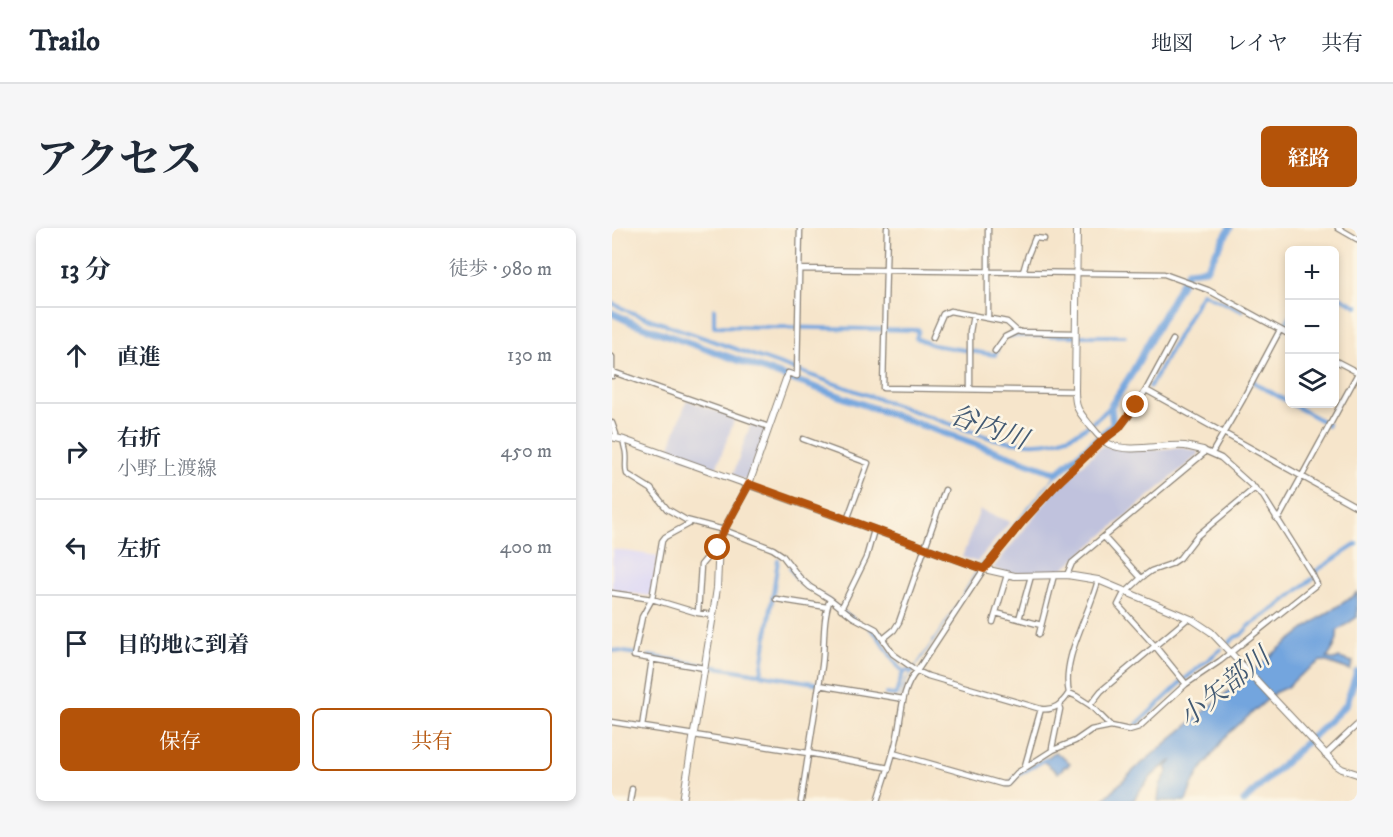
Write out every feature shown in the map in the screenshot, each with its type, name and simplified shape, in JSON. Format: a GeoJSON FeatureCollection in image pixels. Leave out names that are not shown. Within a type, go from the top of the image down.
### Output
{"type":"FeatureCollection","features":[{"type":"Feature","properties":{"kind":"main road"},"geometry":{"type":"LineString","coordinates":[[1077,228],[1075,333],[1075,403],[1077,409],[1100,438],[1110,445],[1122,448],[1185,446],[1203,450]]}},
{"type":"Feature","properties":{"kind":"main road"},"geometry":{"type":"LineString","coordinates":[[683,801],[717,588],[718,548],[724,530],[749,484],[787,377]]}},
{"type":"Feature","properties":{"kind":"main road"},"geometry":{"type":"LineString","coordinates":[[614,437],[984,569],[1007,575],[1067,575],[1098,580],[1193,620],[1212,632],[1325,755],[1342,769],[1357,774]]}},
{"type":"Feature","properties":{"kind":"street"},"geometry":{"type":"LineString","coordinates":[[787,377],[788,373],[797,376],[800,228]]}},
{"type":"Feature","properties":{"kind":"street"},"geometry":{"type":"LineString","coordinates":[[887,228],[883,388],[1075,391]]}},
{"type":"Feature","properties":{"kind":"street"},"geometry":{"type":"LineString","coordinates":[[988,228],[988,318]]}},
{"type":"Feature","properties":{"kind":"street"},"geometry":{"type":"LineString","coordinates":[[1338,228],[1357,239]]}},
{"type":"Feature","properties":{"kind":"street"},"geometry":{"type":"LineString","coordinates":[[1023,272],[1035,238],[1044,238]]}},
{"type":"Feature","properties":{"kind":"street"},"geometry":{"type":"LineString","coordinates":[[799,269],[1164,274],[1208,290],[1285,332]]}},
{"type":"Feature","properties":{"kind":"street"},"geometry":{"type":"LineString","coordinates":[[933,337],[943,314],[950,311],[1007,322],[1017,331],[1022,332],[1075,333]]}},
{"type":"Feature","properties":{"kind":"street"},"geometry":{"type":"LineString","coordinates":[[970,389],[970,332],[973,315]]}},
{"type":"Feature","properties":{"kind":"street"},"geometry":{"type":"LineString","coordinates":[[1212,453],[1280,330]]}},
{"type":"Feature","properties":{"kind":"street"},"geometry":{"type":"LineString","coordinates":[[995,351],[1005,337],[1017,331]]}},
{"type":"Feature","properties":{"kind":"street"},"geometry":{"type":"LineString","coordinates":[[878,801],[901,719],[902,698],[912,676],[984,569],[1023,521],[1100,438],[1119,428],[1146,390],[1173,340]]}},
{"type":"Feature","properties":{"kind":"street"},"geometry":{"type":"LineString","coordinates":[[612,357],[612,376]]}},
{"type":"Feature","properties":{"kind":"street"},"geometry":{"type":"LineString","coordinates":[[1276,518],[1280,516],[1357,374],[1339,363]]}},
{"type":"Feature","properties":{"kind":"street"},"geometry":{"type":"LineString","coordinates":[[613,372],[769,427]]}},
{"type":"Feature","properties":{"kind":"street"},"geometry":{"type":"LineString","coordinates":[[1146,390],[1357,507]]}},
{"type":"Feature","properties":{"kind":"street"},"geometry":{"type":"LineString","coordinates":[[612,423],[616,434],[614,437]]}},
{"type":"Feature","properties":{"kind":"street"},"geometry":{"type":"LineString","coordinates":[[803,439],[868,463],[847,520]]}},
{"type":"Feature","properties":{"kind":"street"},"geometry":{"type":"LineString","coordinates":[[624,440],[627,474],[651,489],[667,509],[690,522],[724,530],[773,549],[782,555],[799,577],[841,609],[876,629],[893,654],[927,676],[1048,710],[1059,706],[1069,693]]}},
{"type":"Feature","properties":{"kind":"street"},"geometry":{"type":"LineString","coordinates":[[893,753],[1007,784],[1017,773],[1091,730],[1111,726],[1128,730],[1139,727],[1184,682],[1220,661],[1317,584],[1263,496],[1221,458],[1203,450],[1203,454],[1072,563],[1067,575]]}},
{"type":"Feature","properties":{"kind":"street"},"geometry":{"type":"LineString","coordinates":[[1184,682],[1118,605],[1123,595],[1141,578],[1180,558],[1197,536],[1255,488]]}},
{"type":"Feature","properties":{"kind":"street"},"geometry":{"type":"LineString","coordinates":[[883,639],[894,630],[899,622],[945,490]]}},
{"type":"Feature","properties":{"kind":"street"},"geometry":{"type":"LineString","coordinates":[[690,522],[662,541],[652,599],[642,617],[634,656],[704,668]]}},
{"type":"Feature","properties":{"kind":"street"},"geometry":{"type":"LineString","coordinates":[[841,609],[866,558],[874,530]]}},
{"type":"Feature","properties":{"kind":"street"},"geometry":{"type":"LineString","coordinates":[[1104,537],[1141,578]]}},
{"type":"Feature","properties":{"kind":"street"},"geometry":{"type":"LineString","coordinates":[[698,613],[701,565],[715,548],[718,548]]}},
{"type":"Feature","properties":{"kind":"street"},"geometry":{"type":"LineString","coordinates":[[993,622],[1007,575]]}},
{"type":"Feature","properties":{"kind":"street"},"geometry":{"type":"LineString","coordinates":[[1039,634],[1054,575]]}},
{"type":"Feature","properties":{"kind":"street"},"geometry":{"type":"LineString","coordinates":[[1019,619],[1031,576]]}},
{"type":"Feature","properties":{"kind":"street"},"geometry":{"type":"LineString","coordinates":[[1098,580],[1072,654],[1067,687],[1069,693],[1090,705],[1111,726]]}},
{"type":"Feature","properties":{"kind":"street"},"geometry":{"type":"LineString","coordinates":[[612,593],[652,599],[698,613],[713,615]]}},
{"type":"Feature","properties":{"kind":"street"},"geometry":{"type":"LineString","coordinates":[[776,599],[827,607]]}},
{"type":"Feature","properties":{"kind":"street"},"geometry":{"type":"LineString","coordinates":[[801,801],[824,650],[824,624],[830,599]]}},
{"type":"Feature","properties":{"kind":"street"},"geometry":{"type":"LineString","coordinates":[[996,613],[1041,625]]}},
{"type":"Feature","properties":{"kind":"street"},"geometry":{"type":"LineString","coordinates":[[1090,705],[1101,691],[1186,620]]}},
{"type":"Feature","properties":{"kind":"street"},"geometry":{"type":"LineString","coordinates":[[642,727],[652,659]]}},
{"type":"Feature","properties":{"kind":"street"},"geometry":{"type":"LineString","coordinates":[[819,685],[902,698]]}},
{"type":"Feature","properties":{"kind":"street"},"geometry":{"type":"LineString","coordinates":[[1053,750],[1059,706]]}},
{"type":"Feature","properties":{"kind":"street"},"geometry":{"type":"LineString","coordinates":[[1024,769],[1041,709]]}},
{"type":"Feature","properties":{"kind":"street"},"geometry":{"type":"LineString","coordinates":[[612,722],[887,767]]}},
{"type":"Feature","properties":{"kind":"street"},"geometry":{"type":"LineString","coordinates":[[1325,755],[1357,725]]}},
{"type":"Feature","properties":{"kind":"street"},"geometry":{"type":"LineString","coordinates":[[630,801],[632,789]]}},
{"type":"Feature","properties":{"kind":"shaded area"},"geometry":{"type":"Polygon","coordinates":[[[687,400],[735,418],[716,469],[668,452],[687,400]]]}},
{"type":"Feature","properties":{"kind":"shaded area"},"geometry":{"type":"Polygon","coordinates":[[[751,423],[767,428],[748,478],[744,480],[733,475],[751,423]]]}},
{"type":"Feature","properties":{"kind":"shaded area"},"geometry":{"type":"Polygon","coordinates":[[[1102,446],[1137,450],[1183,448],[1198,451],[1198,455],[1058,573],[1007,573],[993,568],[1055,491],[1102,446]]]}},
{"type":"Feature","properties":{"kind":"shaded area"},"geometry":{"type":"Polygon","coordinates":[[[980,510],[1010,522],[977,562],[962,557],[980,510]]]}},
{"type":"Feature","properties":{"kind":"shaded area"},"geometry":{"type":"Polygon","coordinates":[[[612,549],[658,556],[649,596],[612,590],[612,549]]]}},
{"type":"Feature","properties":{"kind":"water"},"geometry":{"type":"Polygon","coordinates":[[[1357,592],[1357,617],[1337,631],[1336,642],[1327,658],[1335,660],[1339,658],[1353,662],[1350,670],[1321,661],[1287,687],[1276,692],[1227,735],[1200,771],[1186,801],[1158,801],[1160,785],[1168,771],[1166,767],[1171,761],[1150,779],[1133,801],[1102,801],[1135,769],[1280,648],[1357,592]]]}},
{"type":"Feature","properties":{"kind":"water"},"geometry":{"type":"Polygon","coordinates":[[[1055,752],[1070,763],[1058,773],[1043,761],[1055,752]]]}},
{"type":"Feature","properties":{"kind":"waterway","name":"谷内川"},"geometry":{"type":"LineString","coordinates":[[612,313],[633,323],[1057,473],[1113,425],[1111,406],[1132,373],[1188,271],[1206,269],[1230,228]]}},
{"type":"Feature","properties":{"kind":"waterway"},"geometry":{"type":"LineString","coordinates":[[1150,387],[1202,293],[1242,311]]}},
{"type":"Feature","properties":{"kind":"waterway"},"geometry":{"type":"LineString","coordinates":[[1339,297],[1357,306]]}},
{"type":"Feature","properties":{"kind":"waterway"},"geometry":{"type":"LineString","coordinates":[[612,303],[630,312],[990,438],[1025,443],[1055,441],[1083,429],[1111,406]]}},
{"type":"Feature","properties":{"kind":"waterway"},"geometry":{"type":"LineString","coordinates":[[714,309],[714,326],[919,330],[916,338],[933,345],[995,355],[997,350]]}},
{"type":"Feature","properties":{"kind":"waterway"},"geometry":{"type":"LineString","coordinates":[[1281,331],[1285,324]]}},
{"type":"Feature","properties":{"kind":"waterway"},"geometry":{"type":"LineString","coordinates":[[1010,336],[1125,336]]}},
{"type":"Feature","properties":{"kind":"waterway"},"geometry":{"type":"LineString","coordinates":[[1254,380],[1253,382],[1285,400]]}},
{"type":"Feature","properties":{"kind":"waterway"},"geometry":{"type":"LineString","coordinates":[[1298,408],[1328,424],[1327,426]]}},
{"type":"Feature","properties":{"kind":"waterway"},"geometry":{"type":"LineString","coordinates":[[981,565],[1057,473]]}},
{"type":"Feature","properties":{"kind":"waterway"},"geometry":{"type":"LineString","coordinates":[[1316,577],[1316,571],[1357,544]]}},
{"type":"Feature","properties":{"kind":"waterway"},"geometry":{"type":"LineString","coordinates":[[761,674],[778,560]]}},
{"type":"Feature","properties":{"kind":"waterway"},"geometry":{"type":"LineString","coordinates":[[790,568],[799,581],[806,586]]}},
{"type":"Feature","properties":{"kind":"waterway"},"geometry":{"type":"LineString","coordinates":[[901,698],[905,682],[953,612],[978,569]]}},
{"type":"Feature","properties":{"kind":"waterway","name":"小矢部川"},"geometry":{"type":"LineString","coordinates":[[1229,643],[1312,579]]}},
{"type":"Feature","properties":{"kind":"waterway"},"geometry":{"type":"LineString","coordinates":[[823,597],[853,619]]}},
{"type":"Feature","properties":{"kind":"waterway"},"geometry":{"type":"LineString","coordinates":[[870,628],[899,668],[903,671],[913,671]]}},
{"type":"Feature","properties":{"kind":"waterway","name":"小矢部川"},"geometry":{"type":"LineString","coordinates":[[1137,724],[1221,649]]}},
{"type":"Feature","properties":{"kind":"waterway"},"geometry":{"type":"LineString","coordinates":[[612,650],[636,654]]}},
{"type":"Feature","properties":{"kind":"waterway"},"geometry":{"type":"LineString","coordinates":[[649,656],[820,684]]}},
{"type":"Feature","properties":{"kind":"waterway"},"geometry":{"type":"LineString","coordinates":[[886,694],[896,694],[905,671]]}},
{"type":"Feature","properties":{"kind":"waterway"},"geometry":{"type":"LineString","coordinates":[[1244,801],[1346,705],[1357,672]]}},
{"type":"Feature","properties":{"kind":"waterway"},"geometry":{"type":"LineString","coordinates":[[1009,785],[1018,775],[1046,759]]}},
{"type":"Feature","properties":{"kind":"route"},"geometry":{"type":"LineString","coordinates":[[718,548],[722,534],[749,484],[984,569],[1023,521],[1059,482],[1119,428],[1136,405]]}}]}
